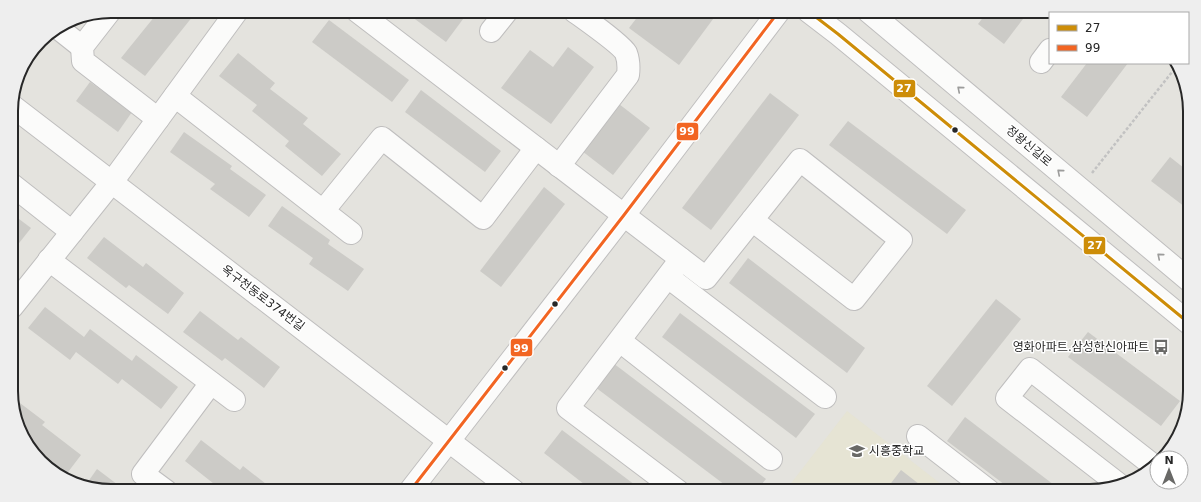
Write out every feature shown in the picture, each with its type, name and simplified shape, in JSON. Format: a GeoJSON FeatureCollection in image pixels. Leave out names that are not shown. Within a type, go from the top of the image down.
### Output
{"type":"FeatureCollection","features":[{"type":"Feature","properties":{"kind":"street"},"geometry":{"type":"LineString","coordinates":[[104,18],[82,47],[83,61],[158,119]]}},
{"type":"Feature","properties":{"kind":"street"},"geometry":{"type":"LineString","coordinates":[[18,299],[112,182],[232,18]]}},
{"type":"Feature","properties":{"kind":"street"},"geometry":{"type":"LineString","coordinates":[[366,18],[706,278],[752,220],[800,160],[901,240],[854,299],[752,220]]}},
{"type":"Feature","properties":{"kind":"street"},"geometry":{"type":"LineString","coordinates":[[491,31],[501,18]]}},
{"type":"Feature","properties":{"kind":"street"},"geometry":{"type":"LineString","coordinates":[[415,484],[624,215],[774,18]]}},
{"type":"Feature","properties":{"kind":"street"},"geometry":{"type":"LineString","coordinates":[[817,18],[1183,318]]}},
{"type":"Feature","properties":{"kind":"street","name":"정왕신길로"},"geometry":{"type":"LineString","coordinates":[[876,18],[1183,275]]}},
{"type":"Feature","properties":{"kind":"street"},"geometry":{"type":"LineString","coordinates":[[559,166],[628,75],[629,64],[625,52],[616,43],[600,19]]}},
{"type":"Feature","properties":{"kind":"street"},"geometry":{"type":"LineString","coordinates":[[63,32],[82,47]]}},
{"type":"Feature","properties":{"kind":"street"},"geometry":{"type":"LineString","coordinates":[[175,96],[351,233]]}},
{"type":"Feature","properties":{"kind":"street","name":"옥구천동로374번길"},"geometry":{"type":"LineString","coordinates":[[18,110],[505,484]]}},
{"type":"Feature","properties":{"kind":"street"},"geometry":{"type":"LineString","coordinates":[[323,211],[382,138],[483,218],[536,148]]}},
{"type":"Feature","properties":{"kind":"street"},"geometry":{"type":"LineString","coordinates":[[18,190],[72,232]]}},
{"type":"Feature","properties":{"kind":"street"},"geometry":{"type":"LineString","coordinates":[[669,484],[568,408],[681,259]]}},
{"type":"Feature","properties":{"kind":"street"},"geometry":{"type":"LineString","coordinates":[[49,260],[234,400]]}},
{"type":"Feature","properties":{"kind":"street"},"geometry":{"type":"LineString","coordinates":[[668,277],[825,398]]}},
{"type":"Feature","properties":{"kind":"street"},"geometry":{"type":"LineString","coordinates":[[620,340],[771,459]]}},
{"type":"Feature","properties":{"kind":"street"},"geometry":{"type":"LineString","coordinates":[[1114,481],[1007,398],[1030,369],[1149,462]]}},
{"type":"Feature","properties":{"kind":"street"},"geometry":{"type":"LineString","coordinates":[[157,484],[143,474],[211,382]]}},
{"type":"Feature","properties":{"kind":"street"},"geometry":{"type":"LineString","coordinates":[[918,436],[980,484]]}},
{"type":"Feature","properties":{"kind":"path"},"geometry":{"type":"LineString","coordinates":[[1080,188],[1173,70]]}},
{"type":"Feature","properties":{"kind":"shaded area","name":"시흥중학교"},"geometry":{"type":"Polygon","coordinates":[[[847,411],[941,484],[790,484],[847,411]]]}},
{"type":"Feature","properties":{"kind":"building"},"geometry":{"type":"Polygon","coordinates":[[[153,18],[191,18],[145,76],[121,58],[153,18]]]}},
{"type":"Feature","properties":{"kind":"building"},"geometry":{"type":"Polygon","coordinates":[[[413,18],[464,18],[446,42],[413,18]]]}},
{"type":"Feature","properties":{"kind":"building"},"geometry":{"type":"Polygon","coordinates":[[[637,18],[714,18],[679,65],[629,28],[637,18]]]}},
{"type":"Feature","properties":{"kind":"building"},"geometry":{"type":"Polygon","coordinates":[[[983,18],[1024,18],[1004,44],[978,24],[983,18]]]}},
{"type":"Feature","properties":{"kind":"building"},"geometry":{"type":"Polygon","coordinates":[[[329,20],[409,80],[392,102],[312,42],[329,20]]]}},
{"type":"Feature","properties":{"kind":"building"},"geometry":{"type":"Polygon","coordinates":[[[568,47],[594,67],[551,124],[501,88],[530,50],[553,67],[568,47]]]}},
{"type":"Feature","properties":{"kind":"building"},"geometry":{"type":"Polygon","coordinates":[[[238,53],[275,83],[270,89],[308,118],[303,124],[341,154],[322,176],[285,146],[289,141],[252,111],[257,105],[219,76],[238,53]]]}},
{"type":"Feature","properties":{"kind":"building"},"geometry":{"type":"Polygon","coordinates":[[[1086,64],[1127,64],[1087,117],[1061,97],[1086,64]]]}},
{"type":"Feature","properties":{"kind":"building"},"geometry":{"type":"Polygon","coordinates":[[[90,82],[132,112],[118,132],[76,101],[90,82]]]}},
{"type":"Feature","properties":{"kind":"building"},"geometry":{"type":"Polygon","coordinates":[[[421,90],[501,151],[485,172],[405,112],[421,90]]]}},
{"type":"Feature","properties":{"kind":"building"},"geometry":{"type":"Polygon","coordinates":[[[770,93],[799,115],[711,230],[682,208],[770,93]]]}},
{"type":"Feature","properties":{"kind":"building"},"geometry":{"type":"Polygon","coordinates":[[[619,104],[650,128],[613,175],[582,151],[619,104]]]}},
{"type":"Feature","properties":{"kind":"building"},"geometry":{"type":"Polygon","coordinates":[[[848,121],[966,210],[947,234],[829,145],[848,121]]]}},
{"type":"Feature","properties":{"kind":"building"},"geometry":{"type":"Polygon","coordinates":[[[184,132],[232,166],[230,169],[266,195],[249,217],[210,189],[215,184],[170,152],[184,132]]]}},
{"type":"Feature","properties":{"kind":"building"},"geometry":{"type":"Polygon","coordinates":[[[1170,157],[1183,167],[1183,205],[1151,181],[1170,157]]]}},
{"type":"Feature","properties":{"kind":"building"},"geometry":{"type":"Polygon","coordinates":[[[544,187],[565,204],[501,287],[480,271],[544,187]]]}},
{"type":"Feature","properties":{"kind":"building"},"geometry":{"type":"Polygon","coordinates":[[[282,206],[330,240],[328,244],[364,269],[348,291],[309,264],[313,258],[268,226],[282,206]]]}},
{"type":"Feature","properties":{"kind":"building"},"geometry":{"type":"Polygon","coordinates":[[[18,218],[31,228],[18,244],[18,218]]]}},
{"type":"Feature","properties":{"kind":"building"},"geometry":{"type":"Polygon","coordinates":[[[104,237],[143,267],[146,263],[184,293],[168,314],[129,285],[126,288],[87,258],[104,237]]]}},
{"type":"Feature","properties":{"kind":"building"},"geometry":{"type":"Polygon","coordinates":[[[748,258],[865,348],[847,373],[729,283],[748,258]]]}},
{"type":"Feature","properties":{"kind":"building"},"geometry":{"type":"Polygon","coordinates":[[[996,299],[1021,319],[952,406],[927,386],[996,299]]]}},
{"type":"Feature","properties":{"kind":"building"},"geometry":{"type":"Polygon","coordinates":[[[45,307],[84,337],[90,329],[132,361],[136,355],[178,387],[161,409],[122,379],[118,384],[76,352],[70,360],[28,328],[45,307]]]}},
{"type":"Feature","properties":{"kind":"building"},"geometry":{"type":"Polygon","coordinates":[[[200,311],[238,340],[241,337],[280,367],[264,388],[225,358],[222,361],[183,332],[200,311]]]}},
{"type":"Feature","properties":{"kind":"building"},"geometry":{"type":"Polygon","coordinates":[[[680,313],[815,414],[796,438],[662,337],[680,313]]]}},
{"type":"Feature","properties":{"kind":"building"},"geometry":{"type":"Polygon","coordinates":[[[1088,332],[1180,401],[1161,426],[1068,357],[1088,332]]]}},
{"type":"Feature","properties":{"kind":"building"},"geometry":{"type":"Polygon","coordinates":[[[613,363],[766,479],[762,484],[724,484],[595,387],[613,363]]]}},
{"type":"Feature","properties":{"kind":"building"},"geometry":{"type":"Polygon","coordinates":[[[19,402],[45,422],[42,425],[81,455],[67,473],[54,465],[37,448],[30,437],[21,415],[19,402]]]}},
{"type":"Feature","properties":{"kind":"building"},"geometry":{"type":"Polygon","coordinates":[[[965,417],[1053,484],[1004,484],[947,441],[965,417]]]}},
{"type":"Feature","properties":{"kind":"building"},"geometry":{"type":"Polygon","coordinates":[[[562,430],[634,484],[584,484],[544,453],[562,430]]]}},
{"type":"Feature","properties":{"kind":"building"},"geometry":{"type":"Polygon","coordinates":[[[201,440],[240,470],[243,466],[266,484],[214,484],[185,461],[201,440]]]}},
{"type":"Feature","properties":{"kind":"building"},"geometry":{"type":"Polygon","coordinates":[[[97,469],[117,484],[99,483],[89,481],[97,469]]]}},
{"type":"Feature","properties":{"kind":"building"},"geometry":{"type":"Polygon","coordinates":[[[901,470],[919,484],[890,484],[901,470]]]}},
{"type":"Feature","properties":{"kind":"transit line","name":"99"},"geometry":{"type":"LineString","coordinates":[[415,484],[624,215],[774,18]]}},
{"type":"Feature","properties":{"kind":"transit line","name":"27"},"geometry":{"type":"LineString","coordinates":[[817,18],[1183,318]]}},
{"type":"Feature","properties":{"kind":"place","name":"영화아파트.삼성한신아파트"},"geometry":{"type":"Point","coordinates":[1161,347]}},
{"type":"Feature","properties":{"kind":"place","name":"시흥중학교"},"geometry":{"type":"Point","coordinates":[857,451]}}]}
